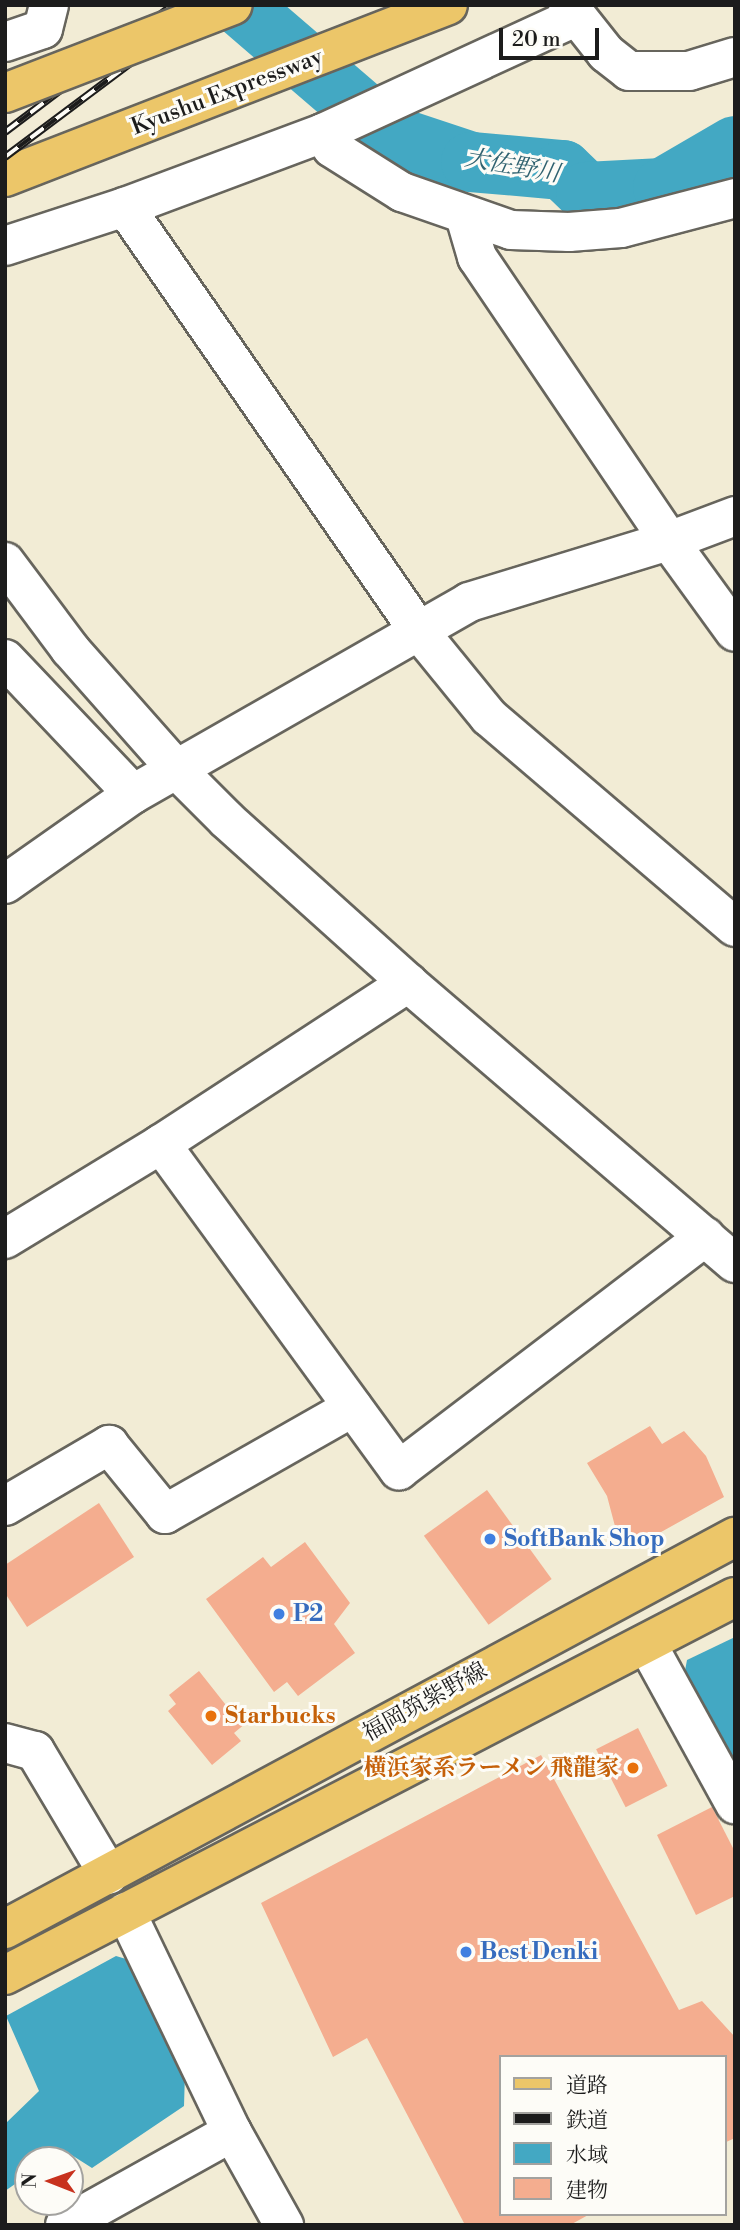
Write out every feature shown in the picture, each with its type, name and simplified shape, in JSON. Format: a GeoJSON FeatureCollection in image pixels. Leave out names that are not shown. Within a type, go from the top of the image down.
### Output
{"type":"FeatureCollection","features":[{"type":"Feature","properties":{"kind":"main road"},"geometry":{"type":"LineString","coordinates":[[5,93],[233,5]]}},
{"type":"Feature","properties":{"kind":"main road","name":"Kyushu Expressway"},"geometry":{"type":"LineString","coordinates":[[5,177],[449,5]]}},
{"type":"Feature","properties":{"kind":"main road","name":"福岡筑紫野線"},"geometry":{"type":"LineString","coordinates":[[5,1929],[109,1875],[619,1596],[735,1537]]}},
{"type":"Feature","properties":{"kind":"main road","name":"福岡筑紫野線"},"geometry":{"type":"LineString","coordinates":[[5,1975],[735,1597]]}},
{"type":"Feature","properties":{"kind":"street"},"geometry":{"type":"LineString","coordinates":[[5,41],[43,29],[48,5]]}},
{"type":"Feature","properties":{"kind":"street"},"geometry":{"type":"LineString","coordinates":[[5,246],[125,207],[323,133],[572,11],[606,53],[629,71],[689,71],[735,57]]}},
{"type":"Feature","properties":{"kind":"street"},"geometry":{"type":"LineString","coordinates":[[323,133],[332,148],[402,192],[511,230],[569,232],[621,228],[735,198]]}},
{"type":"Feature","properties":{"kind":"street"},"geometry":{"type":"LineString","coordinates":[[125,207],[418,630],[489,717],[735,927]]}},
{"type":"Feature","properties":{"kind":"street"},"geometry":{"type":"LineString","coordinates":[[465,216],[477,257],[668,541],[735,632]]}},
{"type":"Feature","properties":{"kind":"street"},"geometry":{"type":"LineString","coordinates":[[5,884],[133,794],[178,771],[469,602],[668,541],[735,516]]}},
{"type":"Feature","properties":{"kind":"street"},"geometry":{"type":"LineString","coordinates":[[5,562],[70,649],[178,771],[228,820],[408,983],[735,1263]]}},
{"type":"Feature","properties":{"kind":"street"},"geometry":{"type":"LineString","coordinates":[[5,659],[133,794]]}},
{"type":"Feature","properties":{"kind":"street"},"geometry":{"type":"LineString","coordinates":[[5,1239],[161,1144],[408,983]]}},
{"type":"Feature","properties":{"kind":"street"},"geometry":{"type":"LineString","coordinates":[[161,1144],[399,1470],[705,1237]]}},
{"type":"Feature","properties":{"kind":"street"},"geometry":{"type":"LineString","coordinates":[[5,1506],[109,1445],[165,1514],[352,1407]]}},
{"type":"Feature","properties":{"kind":"street"},"geometry":{"type":"LineString","coordinates":[[647,1644],[735,1804]]}},
{"type":"Feature","properties":{"kind":"street"},"geometry":{"type":"LineString","coordinates":[[5,1742],[35,1751],[109,1875]]}},
{"type":"Feature","properties":{"kind":"street"},"geometry":{"type":"LineString","coordinates":[[126,1912],[232,2132],[284,2225]]}},
{"type":"Feature","properties":{"kind":"street"},"geometry":{"type":"LineString","coordinates":[[65,2225],[232,2132]]}},
{"type":"Feature","properties":{"kind":"water"},"geometry":{"type":"Polygon","coordinates":[[[735,1637],[735,1765],[684,1676],[687,1660],[735,1637]]]}},
{"type":"Feature","properties":{"kind":"water"},"geometry":{"type":"Polygon","coordinates":[[[116,1956],[126,1959],[185,2073],[184,2106],[92,2168],[84,2163],[84,2146],[14,2146],[14,2185],[5,2191],[5,2124],[39,2091],[6,2016],[116,1956]]]}},
{"type":"Feature","properties":{"kind":"building"},"geometry":{"type":"Polygon","coordinates":[[[650,1426],[662,1444],[684,1431],[706,1456],[724,1497],[636,1546],[616,1530],[607,1496],[587,1463],[650,1426]]]}},
{"type":"Feature","properties":{"kind":"building"},"geometry":{"type":"Polygon","coordinates":[[[487,1490],[552,1579],[489,1625],[424,1536],[487,1490]]]}},
{"type":"Feature","properties":{"kind":"building"},"geometry":{"type":"Polygon","coordinates":[[[99,1503],[134,1557],[27,1627],[5,1593],[5,1565],[99,1503]]]}},
{"type":"Feature","properties":{"kind":"building","name":"P2"},"geometry":{"type":"Polygon","coordinates":[[[305,1542],[350,1603],[334,1624],[355,1653],[298,1696],[287,1682],[274,1692],[206,1599],[263,1557],[271,1567],[305,1542]]]}},
{"type":"Feature","properties":{"kind":"building","name":"Starbucks"},"geometry":{"type":"Polygon","coordinates":[[[199,1671],[233,1714],[242,1706],[252,1718],[234,1733],[241,1741],[212,1765],[168,1711],[176,1704],[169,1695],[199,1671]]]}},
{"type":"Feature","properties":{"kind":"building","name":"横浜家系ラーメン 飛龍家"},"geometry":{"type":"Polygon","coordinates":[[[638,1728],[668,1786],[626,1807],[596,1749],[638,1728]]]}},
{"type":"Feature","properties":{"kind":"building","name":"Best Denki"},"geometry":{"type":"Polygon","coordinates":[[[541,1755],[679,2010],[702,2001],[735,2037],[735,2138],[726,2142],[726,2055],[498,2055],[498,2216],[586,2216],[570,2225],[465,2225],[367,2038],[333,2057],[261,1903],[541,1755]]]}},
{"type":"Feature","properties":{"kind":"building"},"geometry":{"type":"Polygon","coordinates":[[[712,1807],[735,1852],[735,1896],[696,1915],[657,1835],[712,1807]]]}},
{"type":"Feature","properties":{"kind":"waterway","name":"大佐野川"},"geometry":{"type":"LineString","coordinates":[[239,5],[390,135],[471,162],[563,170],[586,192],[663,188],[735,146]]}},
{"type":"Feature","properties":{"kind":"railway"},"geometry":{"type":"LineString","coordinates":[[5,132],[173,5]]}},
{"type":"Feature","properties":{"kind":"railway"},"geometry":{"type":"LineString","coordinates":[[5,157],[208,5]]}},
{"type":"Feature","properties":{"kind":"place","name":"SoftBank Shop"},"geometry":{"type":"Point","coordinates":[490,1539]}},
{"type":"Feature","properties":{"kind":"place","name":"P2"},"geometry":{"type":"Point","coordinates":[279,1614]}},
{"type":"Feature","properties":{"kind":"place","name":"Starbucks"},"geometry":{"type":"Point","coordinates":[211,1716]}},
{"type":"Feature","properties":{"kind":"place","name":"横浜家系ラーメン 飛龍家"},"geometry":{"type":"Point","coordinates":[633,1768]}},
{"type":"Feature","properties":{"kind":"place","name":"Best Denki"},"geometry":{"type":"Point","coordinates":[466,1952]}}]}
